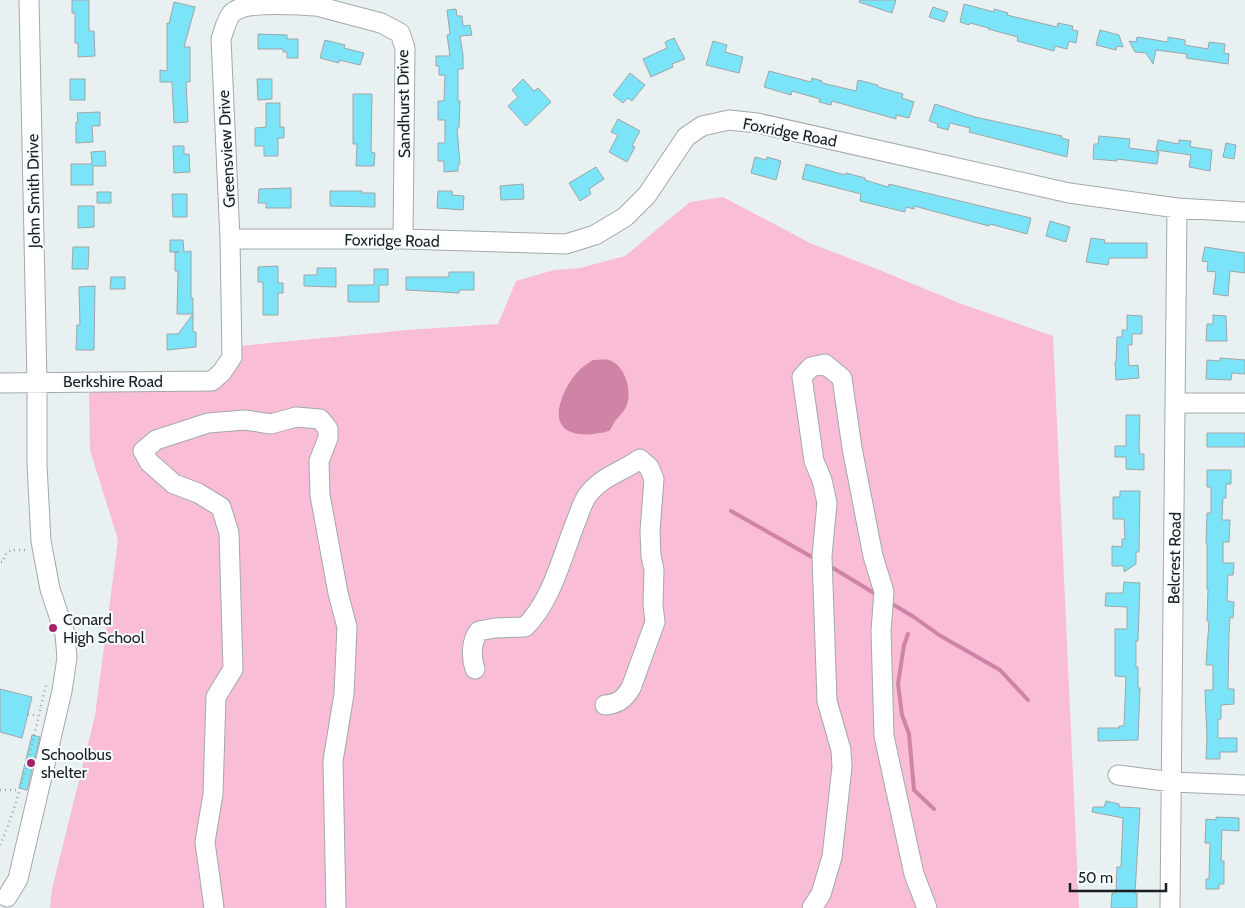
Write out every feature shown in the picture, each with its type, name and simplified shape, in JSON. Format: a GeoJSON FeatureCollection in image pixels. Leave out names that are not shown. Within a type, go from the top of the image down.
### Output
{"type":"FeatureCollection","features":[{"type":"Feature","properties":{"kind":"street","name":"John Smith Drive"},"geometry":{"type":"LineString","coordinates":[[6,897],[18,879],[62,692],[67,658],[65,634],[50,588],[42,541],[37,465],[29,0]]}},
{"type":"Feature","properties":{"kind":"street","name":"Greensview Drive"},"geometry":{"type":"LineString","coordinates":[[222,372],[232,357],[230,239],[220,39],[231,14],[241,5],[258,2],[316,3]]}},
{"type":"Feature","properties":{"kind":"street","name":"Sandhurst Drive"},"geometry":{"type":"LineString","coordinates":[[316,3],[381,23],[400,33],[405,48],[403,239]]}},
{"type":"Feature","properties":{"kind":"street","name":"Foxridge Road"},"geometry":{"type":"LineString","coordinates":[[230,239],[403,239],[566,244],[595,235],[625,217],[647,195],[686,137],[702,126],[729,120],[757,123],[1070,193],[1177,208],[1245,212]]}},
{"type":"Feature","properties":{"kind":"street","name":"Belcrest Road"},"geometry":{"type":"LineString","coordinates":[[1170,908],[1177,208]]}},
{"type":"Feature","properties":{"kind":"street"},"geometry":{"type":"LineString","coordinates":[[812,908],[821,894],[832,857],[842,767],[841,750],[827,701],[822,556],[827,503],[822,480],[814,462],[802,377],[811,366],[825,364],[842,378],[852,448],[873,556],[884,592],[881,631],[884,736],[914,874],[927,908]]}},
{"type":"Feature","properties":{"kind":"street","name":"Berkshire Road"},"geometry":{"type":"LineString","coordinates":[[0,383],[212,381],[222,372]]}},
{"type":"Feature","properties":{"kind":"street"},"geometry":{"type":"LineString","coordinates":[[1175,403],[1245,403]]}},
{"type":"Feature","properties":{"kind":"street"},"geometry":{"type":"LineString","coordinates":[[214,908],[205,842],[213,794],[216,697],[233,669],[229,533],[221,507],[198,493],[174,484],[149,462],[143,451],[156,440],[208,423],[245,420],[271,424],[296,417],[320,419],[328,428],[328,438],[319,461],[320,495],[338,593],[347,627],[344,694],[333,761],[336,908]]}},
{"type":"Feature","properties":{"kind":"street"},"geometry":{"type":"LineString","coordinates":[[475,669],[473,663],[475,636],[479,631],[487,628],[525,627],[530,623],[538,614],[552,585],[579,511],[587,497],[612,474],[623,470],[640,459],[649,467],[654,479],[650,531],[651,556],[654,570],[652,605],[655,622],[631,688],[625,697],[615,704],[605,705]]}},
{"type":"Feature","properties":{"kind":"street"},"geometry":{"type":"LineString","coordinates":[[1118,775],[1172,782],[1245,785]]}},
{"type":"Feature","properties":{"kind":"path"},"geometry":{"type":"LineString","coordinates":[[1,562],[3,562],[5,556],[11,550],[29,551]]}},
{"type":"Feature","properties":{"kind":"path"},"geometry":{"type":"LineString","coordinates":[[0,845],[13,814],[20,790],[47,679]]}},
{"type":"Feature","properties":{"kind":"path"},"geometry":{"type":"LineString","coordinates":[[28,714],[38,716]]}},
{"type":"Feature","properties":{"kind":"path"},"geometry":{"type":"LineString","coordinates":[[0,790],[20,790]]}},
{"type":"Feature","properties":{"kind":"shaded area"},"geometry":{"type":"Polygon","coordinates":[[[723,197],[810,243],[959,303],[1053,336],[1079,908],[50,908],[52,889],[95,716],[118,540],[90,450],[89,389],[203,390],[239,346],[408,330],[498,324],[516,281],[554,270],[580,268],[625,256],[690,202],[723,197]]]}},
{"type":"Feature","properties":{"kind":"shaded area"},"geometry":{"type":"Polygon","coordinates":[[[593,360],[609,360],[619,366],[627,383],[628,401],[625,409],[609,431],[577,434],[563,426],[559,419],[559,408],[563,395],[572,379],[579,370],[593,360]]]}},
{"type":"Feature","properties":{"kind":"building"},"geometry":{"type":"Polygon","coordinates":[[[72,0],[89,0],[89,31],[94,31],[95,56],[78,57],[78,43],[75,43],[75,13],[72,13],[72,0]]]}},
{"type":"Feature","properties":{"kind":"building"},"geometry":{"type":"Polygon","coordinates":[[[860,0],[896,0],[892,13],[859,2],[860,0]]]}},
{"type":"Feature","properties":{"kind":"building"},"geometry":{"type":"Polygon","coordinates":[[[174,2],[195,7],[184,47],[190,47],[190,82],[186,82],[188,122],[174,123],[172,82],[160,82],[160,70],[167,71],[167,23],[169,24],[174,2]]]}},
{"type":"Feature","properties":{"kind":"building"},"geometry":{"type":"Polygon","coordinates":[[[964,4],[994,12],[994,9],[1008,13],[1007,15],[1057,27],[1058,23],[1073,26],[1072,30],[1078,31],[1076,43],[1069,41],[1067,49],[1055,46],[1054,51],[1017,41],[1018,37],[989,28],[960,22],[964,4]]]}},
{"type":"Feature","properties":{"kind":"building"},"geometry":{"type":"Polygon","coordinates":[[[933,7],[948,12],[944,22],[929,17],[933,7]]]}},
{"type":"Feature","properties":{"kind":"building"},"geometry":{"type":"Polygon","coordinates":[[[456,9],[457,16],[462,16],[463,26],[470,25],[472,35],[460,36],[463,69],[458,69],[458,101],[460,101],[459,128],[457,128],[460,164],[458,165],[458,171],[444,172],[444,161],[438,161],[438,143],[445,143],[445,120],[438,120],[438,101],[444,101],[445,75],[439,75],[439,66],[436,66],[436,56],[450,56],[447,35],[450,34],[447,10],[456,9]]]}},
{"type":"Feature","properties":{"kind":"building"},"geometry":{"type":"Polygon","coordinates":[[[1100,30],[1119,35],[1123,47],[1117,46],[1116,50],[1096,45],[1100,30]]]}},
{"type":"Feature","properties":{"kind":"building"},"geometry":{"type":"Polygon","coordinates":[[[258,34],[287,35],[287,39],[298,39],[298,58],[287,58],[287,52],[283,52],[283,49],[258,49],[258,34]]]}},
{"type":"Feature","properties":{"kind":"building"},"geometry":{"type":"Polygon","coordinates":[[[1137,37],[1168,42],[1168,37],[1185,40],[1185,45],[1208,49],[1209,42],[1225,44],[1224,53],[1229,54],[1228,64],[1186,58],[1187,54],[1156,50],[1153,64],[1146,53],[1135,52],[1129,41],[1136,42],[1137,37]]]}},
{"type":"Feature","properties":{"kind":"building"},"geometry":{"type":"Polygon","coordinates":[[[674,38],[685,59],[672,64],[673,67],[651,77],[643,59],[667,48],[665,42],[674,38]]]}},
{"type":"Feature","properties":{"kind":"building"},"geometry":{"type":"Polygon","coordinates":[[[325,40],[345,45],[344,48],[364,53],[360,65],[339,60],[339,63],[320,58],[325,40]]]}},
{"type":"Feature","properties":{"kind":"building"},"geometry":{"type":"Polygon","coordinates":[[[713,41],[727,45],[725,52],[743,57],[739,73],[706,65],[713,41]]]}},
{"type":"Feature","properties":{"kind":"building"},"geometry":{"type":"Polygon","coordinates":[[[769,71],[811,82],[812,78],[822,81],[822,83],[856,91],[858,80],[903,94],[902,98],[914,102],[909,118],[896,115],[896,119],[832,101],[831,105],[819,102],[820,99],[792,91],[791,95],[764,87],[769,71]]]}},
{"type":"Feature","properties":{"kind":"building"},"geometry":{"type":"Polygon","coordinates":[[[630,73],[645,85],[632,101],[628,98],[623,103],[613,95],[630,73]]]}},
{"type":"Feature","properties":{"kind":"building"},"geometry":{"type":"Polygon","coordinates":[[[70,79],[85,79],[85,100],[70,100],[70,79]]]}},
{"type":"Feature","properties":{"kind":"building"},"geometry":{"type":"Polygon","coordinates":[[[257,79],[272,79],[272,99],[258,100],[257,79]]]}},
{"type":"Feature","properties":{"kind":"building"},"geometry":{"type":"Polygon","coordinates":[[[523,79],[534,91],[538,88],[551,102],[526,126],[508,106],[518,97],[512,90],[523,79]]]}},
{"type":"Feature","properties":{"kind":"building"},"geometry":{"type":"Polygon","coordinates":[[[353,94],[372,94],[371,152],[375,153],[374,166],[356,166],[357,144],[353,144],[353,94]]]}},
{"type":"Feature","properties":{"kind":"building"},"geometry":{"type":"Polygon","coordinates":[[[266,103],[280,103],[280,127],[284,127],[284,138],[278,138],[278,156],[264,156],[264,146],[255,146],[255,128],[266,127],[266,103]]]}},
{"type":"Feature","properties":{"kind":"building"},"geometry":{"type":"Polygon","coordinates":[[[935,104],[975,117],[1062,136],[1061,138],[1069,140],[1067,157],[969,132],[970,128],[950,123],[948,130],[937,127],[938,124],[929,121],[935,104]]]}},
{"type":"Feature","properties":{"kind":"building"},"geometry":{"type":"Polygon","coordinates":[[[100,112],[100,126],[92,126],[93,142],[76,143],[77,113],[100,112]]]}},
{"type":"Feature","properties":{"kind":"building"},"geometry":{"type":"Polygon","coordinates":[[[618,119],[640,131],[632,146],[635,147],[627,162],[609,152],[618,135],[611,132],[618,119]]]}},
{"type":"Feature","properties":{"kind":"building"},"geometry":{"type":"Polygon","coordinates":[[[1099,136],[1130,139],[1129,148],[1159,152],[1157,164],[1117,159],[1117,161],[1093,159],[1094,144],[1098,144],[1099,136]]]}},
{"type":"Feature","properties":{"kind":"building"},"geometry":{"type":"Polygon","coordinates":[[[1158,140],[1179,144],[1179,140],[1191,141],[1190,146],[1192,147],[1212,150],[1210,171],[1189,167],[1191,155],[1156,150],[1158,140]]]}},
{"type":"Feature","properties":{"kind":"building"},"geometry":{"type":"Polygon","coordinates":[[[1226,143],[1236,145],[1234,159],[1223,157],[1226,143]]]}},
{"type":"Feature","properties":{"kind":"building"},"geometry":{"type":"Polygon","coordinates":[[[173,146],[184,146],[184,154],[189,154],[190,172],[174,173],[173,146]]]}},
{"type":"Feature","properties":{"kind":"building"},"geometry":{"type":"Polygon","coordinates":[[[105,151],[106,166],[93,166],[93,185],[71,185],[71,164],[92,164],[91,152],[105,151]]]}},
{"type":"Feature","properties":{"kind":"building"},"geometry":{"type":"Polygon","coordinates":[[[755,157],[766,160],[767,157],[781,161],[776,180],[751,173],[755,157]]]}},
{"type":"Feature","properties":{"kind":"building"},"geometry":{"type":"Polygon","coordinates":[[[806,164],[845,175],[846,173],[865,178],[865,180],[888,187],[889,184],[1031,218],[1027,234],[914,206],[914,209],[906,207],[905,212],[860,201],[861,194],[802,179],[806,164]]]}},
{"type":"Feature","properties":{"kind":"building"},"geometry":{"type":"Polygon","coordinates":[[[596,167],[604,179],[589,189],[591,194],[580,201],[569,183],[596,167]]]}},
{"type":"Feature","properties":{"kind":"building"},"geometry":{"type":"Polygon","coordinates":[[[523,184],[524,199],[501,200],[500,186],[523,184]]]}},
{"type":"Feature","properties":{"kind":"building"},"geometry":{"type":"Polygon","coordinates":[[[291,188],[291,208],[266,208],[266,203],[258,203],[259,189],[291,188]]]}},
{"type":"Feature","properties":{"kind":"building"},"geometry":{"type":"Polygon","coordinates":[[[330,191],[375,193],[375,207],[330,206],[330,191]]]}},
{"type":"Feature","properties":{"kind":"building"},"geometry":{"type":"Polygon","coordinates":[[[438,191],[452,191],[452,195],[464,196],[463,210],[437,208],[438,191]]]}},
{"type":"Feature","properties":{"kind":"building"},"geometry":{"type":"Polygon","coordinates":[[[97,192],[111,192],[111,203],[97,203],[97,192]]]}},
{"type":"Feature","properties":{"kind":"building"},"geometry":{"type":"Polygon","coordinates":[[[172,194],[187,194],[187,217],[173,217],[172,194]]]}},
{"type":"Feature","properties":{"kind":"building"},"geometry":{"type":"Polygon","coordinates":[[[78,206],[94,206],[94,227],[78,228],[78,206]]]}},
{"type":"Feature","properties":{"kind":"building"},"geometry":{"type":"Polygon","coordinates":[[[1050,221],[1070,227],[1066,242],[1046,236],[1050,221]]]}},
{"type":"Feature","properties":{"kind":"building"},"geometry":{"type":"Polygon","coordinates":[[[1091,238],[1105,240],[1104,243],[1147,243],[1147,258],[1109,258],[1108,265],[1086,262],[1091,238]]]}},
{"type":"Feature","properties":{"kind":"building"},"geometry":{"type":"Polygon","coordinates":[[[170,240],[183,240],[184,252],[191,251],[193,314],[177,314],[178,271],[175,271],[175,252],[170,252],[170,240]]]}},
{"type":"Feature","properties":{"kind":"building"},"geometry":{"type":"Polygon","coordinates":[[[73,247],[89,247],[88,269],[72,269],[73,247]]]}},
{"type":"Feature","properties":{"kind":"building"},"geometry":{"type":"Polygon","coordinates":[[[1205,247],[1245,253],[1245,273],[1230,271],[1228,296],[1213,294],[1216,272],[1207,271],[1208,262],[1202,261],[1205,247]]]}},
{"type":"Feature","properties":{"kind":"building"},"geometry":{"type":"Polygon","coordinates":[[[278,266],[278,283],[283,283],[283,293],[278,293],[278,315],[263,315],[263,282],[258,282],[258,267],[278,266]]]}},
{"type":"Feature","properties":{"kind":"building"},"geometry":{"type":"Polygon","coordinates":[[[317,268],[336,268],[336,287],[304,286],[304,275],[317,275],[317,268]]]}},
{"type":"Feature","properties":{"kind":"building"},"geometry":{"type":"Polygon","coordinates":[[[374,269],[388,269],[388,285],[379,285],[379,302],[348,302],[348,285],[374,285],[374,269]]]}},
{"type":"Feature","properties":{"kind":"building"},"geometry":{"type":"Polygon","coordinates":[[[449,272],[474,272],[474,290],[459,290],[459,293],[406,290],[406,277],[449,277],[449,272]]]}},
{"type":"Feature","properties":{"kind":"building"},"geometry":{"type":"Polygon","coordinates":[[[111,277],[125,277],[125,289],[110,289],[111,277]]]}},
{"type":"Feature","properties":{"kind":"building"},"geometry":{"type":"Polygon","coordinates":[[[95,286],[94,350],[76,350],[77,325],[80,325],[79,287],[95,286]]]}},
{"type":"Feature","properties":{"kind":"building"},"geometry":{"type":"Polygon","coordinates":[[[193,314],[193,332],[196,332],[196,347],[167,350],[167,334],[178,334],[193,314]]]}},
{"type":"Feature","properties":{"kind":"building"},"geometry":{"type":"Polygon","coordinates":[[[1127,315],[1142,316],[1142,334],[1132,334],[1132,345],[1128,345],[1129,366],[1138,365],[1139,378],[1116,380],[1117,337],[1122,337],[1122,330],[1127,330],[1127,315]]]}},
{"type":"Feature","properties":{"kind":"building"},"geometry":{"type":"Polygon","coordinates":[[[1213,315],[1226,316],[1227,341],[1206,341],[1207,324],[1213,324],[1213,315]]]}},
{"type":"Feature","properties":{"kind":"building"},"geometry":{"type":"Polygon","coordinates":[[[1220,358],[1245,360],[1245,374],[1232,373],[1231,380],[1206,379],[1207,360],[1220,361],[1220,358]]]}},
{"type":"Feature","properties":{"kind":"building"},"geometry":{"type":"Polygon","coordinates":[[[1126,415],[1140,415],[1139,447],[1140,454],[1144,454],[1144,470],[1126,469],[1126,457],[1115,457],[1115,446],[1126,446],[1126,415]]]}},
{"type":"Feature","properties":{"kind":"building"},"geometry":{"type":"Polygon","coordinates":[[[1207,433],[1245,433],[1245,447],[1207,447],[1207,433]]]}},
{"type":"Feature","properties":{"kind":"building"},"geometry":{"type":"Polygon","coordinates":[[[1207,470],[1231,470],[1231,484],[1226,484],[1226,498],[1223,498],[1222,520],[1230,520],[1229,542],[1223,542],[1223,563],[1234,563],[1233,575],[1228,575],[1227,601],[1234,602],[1233,618],[1230,617],[1228,689],[1234,689],[1234,704],[1221,705],[1221,719],[1218,719],[1218,738],[1237,738],[1237,752],[1220,752],[1220,759],[1206,759],[1205,690],[1213,690],[1213,665],[1206,665],[1209,621],[1207,621],[1206,543],[1207,513],[1211,513],[1211,487],[1207,487],[1207,470]]]}},
{"type":"Feature","properties":{"kind":"building"},"geometry":{"type":"Polygon","coordinates":[[[1120,491],[1140,491],[1139,552],[1136,552],[1136,564],[1124,572],[1124,566],[1112,566],[1112,546],[1122,547],[1122,539],[1125,539],[1124,519],[1113,519],[1113,497],[1120,497],[1120,491]]]}},
{"type":"Feature","properties":{"kind":"building"},"geometry":{"type":"Polygon","coordinates":[[[1124,582],[1140,583],[1138,641],[1136,641],[1136,667],[1138,667],[1138,688],[1140,688],[1138,740],[1098,741],[1098,728],[1119,728],[1119,726],[1124,726],[1126,677],[1115,676],[1115,629],[1127,629],[1127,607],[1105,606],[1106,593],[1123,593],[1124,582]]]}},
{"type":"Feature","properties":{"kind":"building"},"geometry":{"type":"Polygon","coordinates":[[[0,689],[32,697],[22,738],[0,732],[0,689]]]}},
{"type":"Feature","properties":{"kind":"building","name":"Schoolbus shelter"},"geometry":{"type":"Polygon","coordinates":[[[32,735],[40,737],[27,790],[19,788],[32,735]]]}},
{"type":"Feature","properties":{"kind":"building"},"geometry":{"type":"Polygon","coordinates":[[[1106,801],[1119,804],[1119,807],[1140,808],[1135,893],[1137,893],[1137,908],[1111,908],[1112,893],[1116,893],[1117,867],[1121,867],[1123,818],[1092,812],[1093,807],[1104,807],[1106,801]]]}},
{"type":"Feature","properties":{"kind":"building"},"geometry":{"type":"Polygon","coordinates":[[[1216,817],[1239,818],[1239,831],[1222,830],[1221,861],[1224,861],[1224,884],[1219,884],[1219,889],[1206,889],[1206,879],[1209,879],[1210,843],[1205,843],[1206,819],[1216,820],[1216,817]]]}},
{"type":"Feature","properties":{"kind":"waterway"},"geometry":{"type":"LineString","coordinates":[[731,511],[812,557]]}},
{"type":"Feature","properties":{"kind":"waterway"},"geometry":{"type":"LineString","coordinates":[[833,568],[874,593]]}},
{"type":"Feature","properties":{"kind":"waterway"},"geometry":{"type":"LineString","coordinates":[[894,605],[939,635],[1000,670],[1028,700]]}},
{"type":"Feature","properties":{"kind":"waterway"},"geometry":{"type":"LineString","coordinates":[[908,634],[904,645],[898,684],[902,715],[909,734],[914,790],[934,809]]}},
{"type":"Feature","properties":{"kind":"place","name":"Conard High School"},"geometry":{"type":"Point","coordinates":[53,628]}},
{"type":"Feature","properties":{"kind":"place","name":"Schoolbus shelter"},"geometry":{"type":"Point","coordinates":[31,763]}}]}
